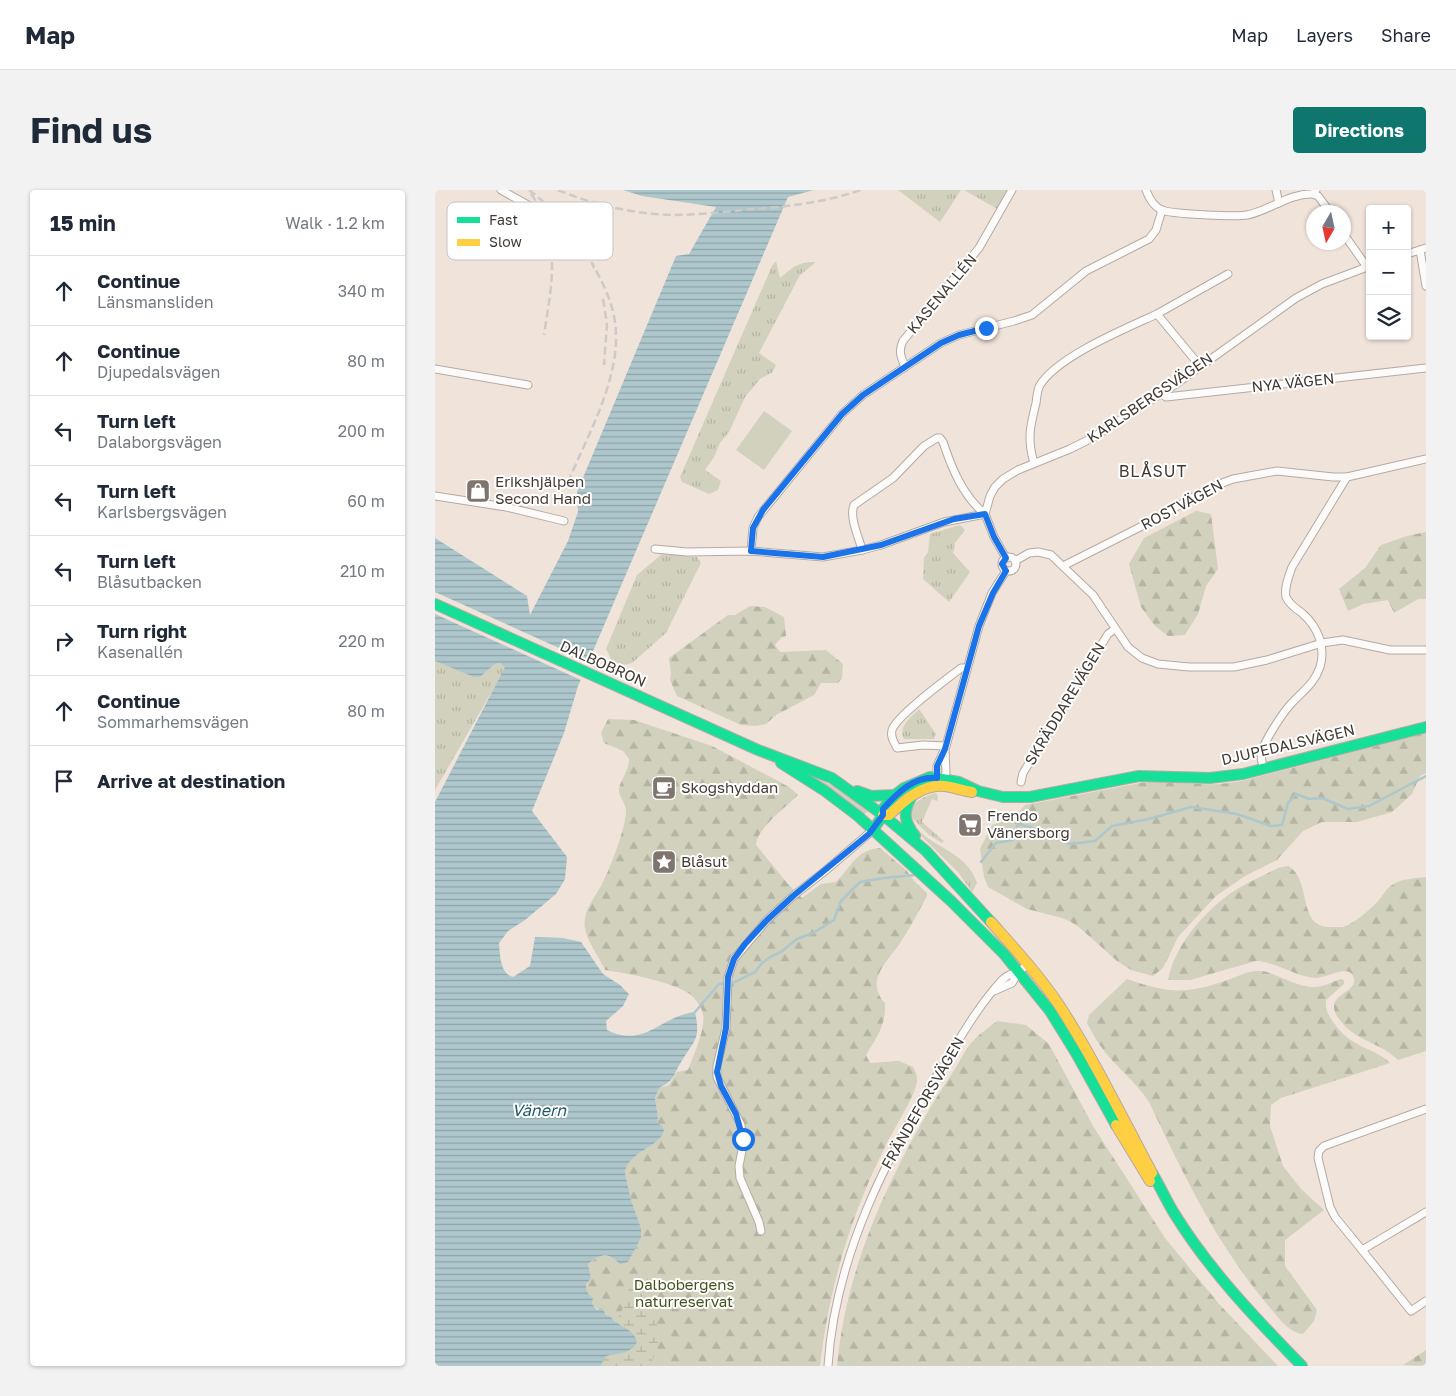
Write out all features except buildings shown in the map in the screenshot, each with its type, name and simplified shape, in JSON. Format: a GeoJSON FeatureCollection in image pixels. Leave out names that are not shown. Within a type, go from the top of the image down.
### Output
{"type":"FeatureCollection","features":[{"type":"Feature","properties":{"kind":"main road","name":"DALBOBRON"},"geometry":{"type":"LineString","coordinates":[[435,604],[748,746],[832,778],[883,815],[926,851]]}},
{"type":"Feature","properties":{"kind":"main road","name":"DJUPEDALSVÄGEN"},"geometry":{"type":"LineString","coordinates":[[873,830],[883,815],[883,809],[895,795],[918,781],[931,777],[971,792],[978,791],[1003,797],[1029,797],[1139,776],[1210,778],[1243,774],[1426,727]]}},
{"type":"Feature","properties":{"kind":"main road","name":"DALBOBRON"},"geometry":{"type":"LineString","coordinates":[[758,750],[816,784],[851,810],[969,916],[997,946],[1050,1011],[1079,1058],[1138,1163],[1175,1213]]}},
{"type":"Feature","properties":{"kind":"main road","name":"DJUPEDALSVÄGEN"},"geometry":{"type":"LineString","coordinates":[[883,815],[889,815],[903,800],[914,793],[941,781]]}},
{"type":"Feature","properties":{"kind":"main road"},"geometry":{"type":"LineString","coordinates":[[846,787],[871,796],[895,795]]}},
{"type":"Feature","properties":{"kind":"main road"},"geometry":{"type":"LineString","coordinates":[[914,793],[905,809],[904,816],[907,826],[926,851],[1028,964],[1058,1004],[1087,1052],[1175,1213],[1189,1235],[1227,1285],[1302,1366]]}},
{"type":"Feature","properties":{"kind":"street"},"geometry":{"type":"LineString","coordinates":[[501,190],[523,202]]}},
{"type":"Feature","properties":{"kind":"street","name":"KASENALLÉN"},"geometry":{"type":"LineString","coordinates":[[905,367],[899,348],[903,341],[976,253],[1012,190]]}},
{"type":"Feature","properties":{"kind":"street"},"geometry":{"type":"LineString","coordinates":[[1146,190],[1155,206],[1167,212],[1239,216],[1254,213],[1279,202],[1314,192],[1325,205]]}},
{"type":"Feature","properties":{"kind":"street"},"geometry":{"type":"LineString","coordinates":[[1276,190],[1279,202]]}},
{"type":"Feature","properties":{"kind":"street"},"geometry":{"type":"LineString","coordinates":[[751,551],[751,534],[758,517],[852,404],[941,343],[959,335],[1014,322],[1032,315],[1086,272],[1149,239],[1155,230],[1162,210]]}},
{"type":"Feature","properties":{"kind":"street"},"geometry":{"type":"LineString","coordinates":[[1351,243],[1366,263]]}},
{"type":"Feature","properties":{"kind":"street"},"geometry":{"type":"LineString","coordinates":[[1411,253],[1423,249],[1426,286]]}},
{"type":"Feature","properties":{"kind":"street","name":"KARLSBERGSVÄGEN"},"geometry":{"type":"LineString","coordinates":[[985,514],[995,486],[1018,470],[1092,438],[1161,393],[1296,298],[1322,284],[1366,268]]}},
{"type":"Feature","properties":{"kind":"street"},"geometry":{"type":"LineString","coordinates":[[1033,463],[1029,444],[1030,426],[1041,383],[1061,365],[1096,343],[1157,314],[1228,274]]}},
{"type":"Feature","properties":{"kind":"street"},"geometry":{"type":"LineString","coordinates":[[1157,314],[1200,366]]}},
{"type":"Feature","properties":{"kind":"street","name":"NYA VÄGEN"},"geometry":{"type":"LineString","coordinates":[[1161,393],[1166,397],[1426,368]]}},
{"type":"Feature","properties":{"kind":"street"},"geometry":{"type":"LineString","coordinates":[[435,369],[528,385]]}},
{"type":"Feature","properties":{"kind":"street"},"geometry":{"type":"LineString","coordinates":[[863,550],[853,518],[854,505],[893,478],[924,446],[940,438],[953,471],[975,506],[985,514],[994,537],[1006,558]]}},
{"type":"Feature","properties":{"kind":"street","name":"ROSTVÄGEN"},"geometry":{"type":"LineString","coordinates":[[1063,566],[1139,528],[1209,488],[1233,479],[1277,471],[1347,477],[1426,459]]}},
{"type":"Feature","properties":{"kind":"street"},"geometry":{"type":"LineString","coordinates":[[1264,769],[1261,758],[1265,744],[1291,704],[1309,688],[1322,659],[1322,643],[1311,621],[1292,606],[1286,596],[1286,584],[1296,561],[1347,477]]}},
{"type":"Feature","properties":{"kind":"street"},"geometry":{"type":"LineString","coordinates":[[435,496],[507,508],[564,521]]}},
{"type":"Feature","properties":{"kind":"street"},"geometry":{"type":"LineString","coordinates":[[655,549],[687,552],[751,551],[823,557],[863,550],[944,522],[985,514]]}},
{"type":"Feature","properties":{"kind":"street"},"geometry":{"type":"LineString","coordinates":[[1015,561],[1029,553],[1038,552],[1051,555],[1100,604],[1128,647],[1150,662],[1168,666],[1234,667],[1267,660],[1322,643],[1343,640],[1390,650],[1426,650]]}},
{"type":"Feature","properties":{"kind":"street"},"geometry":{"type":"LineString","coordinates":[[1006,558],[1011,558],[1015,561]]}},
{"type":"Feature","properties":{"kind":"street"},"geometry":{"type":"LineString","coordinates":[[1006,558],[1002,564],[1006,571]]}},
{"type":"Feature","properties":{"kind":"street"},"geometry":{"type":"LineString","coordinates":[[941,781],[937,766],[945,747],[984,611],[1006,571],[1014,569],[1015,561]]}},
{"type":"Feature","properties":{"kind":"street","name":"SKRÄDDAREVÄGEN"},"geometry":{"type":"LineString","coordinates":[[1021,782],[1023,773],[1078,681],[1108,634],[1115,629]]}},
{"type":"Feature","properties":{"kind":"street"},"geometry":{"type":"LineString","coordinates":[[945,747],[923,745],[897,748],[891,736],[892,729],[896,722],[946,680],[961,668],[967,668]]}},
{"type":"Feature","properties":{"kind":"street"},"geometry":{"type":"LineString","coordinates":[[761,1231],[740,1178],[739,1166],[743,1145],[741,1125],[717,1077],[717,1066],[726,1028],[728,981],[734,959],[767,920],[873,830]]}},
{"type":"Feature","properties":{"kind":"street","name":"FRÄNDEFORSVÄGEN"},"geometry":{"type":"LineString","coordinates":[[828,1366],[831,1336],[842,1283],[872,1196],[892,1152],[923,1097],[980,1006],[994,991],[1012,983],[1019,971],[1028,964]]}},
{"type":"Feature","properties":{"kind":"street"},"geometry":{"type":"LineString","coordinates":[[1426,1109],[1324,1146],[1319,1151],[1318,1158],[1329,1207],[1335,1217],[1411,1311],[1426,1301]]}},
{"type":"Feature","properties":{"kind":"street"},"geometry":{"type":"LineString","coordinates":[[1363,1250],[1426,1212]]}},
{"type":"Feature","properties":{"kind":"green space"},"geometry":{"type":"Polygon","coordinates":[[[898,190],[961,190],[940,222],[898,190]]]}},
{"type":"Feature","properties":{"kind":"green space"},"geometry":{"type":"Polygon","coordinates":[[[964,190],[1009,190],[999,210],[964,190]]]}},
{"type":"Feature","properties":{"kind":"green space"},"geometry":{"type":"Polygon","coordinates":[[[776,261],[780,278],[797,266],[816,262],[800,275],[759,353],[776,365],[773,372],[760,379],[745,397],[729,432],[720,443],[714,457],[705,470],[721,481],[718,490],[709,494],[682,482],[680,477],[772,266],[776,261]]]}},
{"type":"Feature","properties":{"kind":"green space"},"geometry":{"type":"Polygon","coordinates":[[[764,411],[792,431],[764,470],[736,450],[764,411]]]}},
{"type":"Feature","properties":{"kind":"green space"},"geometry":{"type":"Polygon","coordinates":[[[1196,511],[1211,514],[1218,569],[1206,586],[1198,614],[1185,635],[1168,636],[1155,626],[1141,607],[1129,564],[1144,538],[1196,511]]]}},
{"type":"Feature","properties":{"kind":"green space"},"geometry":{"type":"Polygon","coordinates":[[[960,525],[965,530],[955,543],[953,553],[970,572],[949,602],[923,579],[924,558],[928,552],[930,534],[960,525]]]}},
{"type":"Feature","properties":{"kind":"green space"},"geometry":{"type":"Polygon","coordinates":[[[1426,532],[1426,599],[1418,599],[1394,613],[1388,600],[1363,604],[1348,611],[1339,589],[1365,568],[1381,545],[1426,532]]]}},
{"type":"Feature","properties":{"kind":"green space"},"geometry":{"type":"Polygon","coordinates":[[[662,554],[697,557],[701,563],[666,633],[632,663],[620,666],[613,663],[606,649],[637,575],[662,554]]]}},
{"type":"Feature","properties":{"kind":"green space"},"geometry":{"type":"Polygon","coordinates":[[[750,606],[765,607],[784,617],[786,636],[781,638],[775,645],[780,652],[826,650],[843,664],[842,678],[838,683],[821,683],[814,695],[776,715],[766,724],[756,726],[741,725],[677,696],[670,680],[669,658],[728,615],[735,615],[750,606]]]}},
{"type":"Feature","properties":{"kind":"green space"},"geometry":{"type":"Polygon","coordinates":[[[435,661],[480,677],[495,664],[500,663],[506,667],[435,790],[435,661]]]}},
{"type":"Feature","properties":{"kind":"green space"},"geometry":{"type":"Polygon","coordinates":[[[919,709],[936,734],[934,739],[904,739],[904,727],[919,709]]]}},
{"type":"Feature","properties":{"kind":"green space","name":"Dalbobergens naturreservat"},"geometry":{"type":"Polygon","coordinates":[[[608,719],[634,720],[712,746],[789,787],[798,795],[761,832],[756,845],[802,898],[821,884],[836,882],[860,855],[872,849],[880,848],[907,871],[914,881],[927,893],[900,943],[880,971],[877,987],[879,995],[885,1003],[884,1018],[880,1031],[866,1055],[870,1063],[899,1061],[913,1067],[917,1077],[916,1084],[914,1092],[873,1173],[851,1226],[835,1281],[820,1366],[600,1366],[616,1322],[592,1304],[593,1298],[586,1286],[591,1278],[588,1264],[601,1255],[613,1257],[616,1261],[630,1258],[641,1238],[641,1228],[631,1200],[625,1173],[627,1166],[631,1160],[661,1137],[664,1131],[657,1123],[655,1098],[659,1088],[669,1085],[677,1072],[688,1070],[703,1027],[702,1012],[699,1004],[691,995],[673,986],[649,979],[605,970],[586,933],[585,917],[587,911],[608,870],[621,837],[626,817],[626,809],[619,788],[628,767],[629,759],[623,751],[604,743],[601,733],[608,719]]]}},
{"type":"Feature","properties":{"kind":"green space"},"geometry":{"type":"Polygon","coordinates":[[[1426,733],[1426,773],[1420,776],[1412,794],[1392,812],[1357,822],[1322,822],[1303,831],[1277,860],[1245,876],[1216,896],[1178,937],[1163,968],[1153,976],[1131,970],[1117,961],[1071,922],[1027,909],[988,887],[984,877],[980,849],[992,825],[1015,817],[1025,805],[1148,782],[1213,784],[1242,781],[1426,733]]]}},
{"type":"Feature","properties":{"kind":"green space"},"geometry":{"type":"Polygon","coordinates":[[[806,772],[841,790],[871,810],[862,815],[806,772]]]}},
{"type":"Feature","properties":{"kind":"green space"},"geometry":{"type":"Polygon","coordinates":[[[936,793],[937,801],[932,799],[922,822],[944,841],[942,843],[929,835],[909,815],[913,806],[919,800],[936,793]]]}},
{"type":"Feature","properties":{"kind":"green space"},"geometry":{"type":"Polygon","coordinates":[[[909,821],[926,837],[963,861],[977,883],[972,892],[958,872],[911,826],[909,821]]]}},
{"type":"Feature","properties":{"kind":"green space"},"geometry":{"type":"Polygon","coordinates":[[[1288,866],[1296,873],[1313,920],[1320,925],[1331,927],[1343,927],[1356,920],[1370,909],[1395,883],[1426,877],[1426,1051],[1398,1060],[1346,1027],[1339,1019],[1334,1004],[1337,999],[1352,987],[1354,982],[1353,976],[1346,971],[1315,978],[1256,961],[1190,980],[1168,980],[1180,948],[1209,911],[1239,888],[1278,868],[1288,866]]]}},
{"type":"Feature","properties":{"kind":"green space"},"geometry":{"type":"Polygon","coordinates":[[[1256,971],[1263,971],[1295,983],[1317,987],[1341,979],[1344,980],[1344,984],[1326,1000],[1327,1012],[1337,1027],[1347,1037],[1380,1055],[1390,1063],[1281,1098],[1271,1105],[1270,1126],[1283,1166],[1302,1190],[1324,1210],[1285,1240],[1285,1266],[1317,1310],[1314,1321],[1303,1334],[1297,1333],[1282,1322],[1231,1256],[1187,1181],[1149,1102],[1097,1042],[1087,1023],[1089,1015],[1127,979],[1154,987],[1181,990],[1204,987],[1256,971]]]}},
{"type":"Feature","properties":{"kind":"green space"},"geometry":{"type":"Polygon","coordinates":[[[997,1021],[1026,1025],[1049,1044],[1093,1126],[1165,1238],[1220,1305],[1278,1366],[837,1366],[847,1302],[856,1271],[866,1241],[891,1182],[929,1110],[967,1049],[977,1037],[997,1021]]]}},
{"type":"Feature","properties":{"kind":"green space"},"geometry":{"type":"Polygon","coordinates":[[[631,1285],[642,1285],[655,1316],[659,1335],[655,1355],[650,1366],[600,1366],[606,1356],[627,1351],[637,1342],[631,1332],[616,1322],[631,1285]]]}},
{"type":"Feature","properties":{"kind":"green space"},"geometry":{"type":"Polygon","coordinates":[[[1426,1350],[1426,1366],[1403,1365],[1426,1350]]]}},
{"type":"Feature","properties":{"kind":"water","name":"Vänern"},"geometry":{"type":"Polygon","coordinates":[[[623,190],[814,190],[788,197],[578,686],[564,733],[532,811],[567,857],[565,879],[556,894],[525,920],[508,931],[499,943],[503,968],[505,972],[513,977],[530,966],[535,937],[563,938],[581,942],[603,974],[620,985],[629,994],[623,1006],[606,1021],[607,1030],[620,1035],[632,1036],[642,1034],[672,1019],[695,1012],[697,1034],[673,1077],[659,1088],[655,1098],[657,1123],[662,1126],[664,1131],[661,1137],[631,1160],[625,1173],[631,1200],[641,1228],[641,1238],[628,1262],[620,1264],[611,1257],[604,1255],[588,1264],[591,1278],[586,1286],[593,1298],[592,1304],[597,1310],[602,1308],[606,1315],[631,1332],[637,1342],[634,1346],[624,1352],[606,1356],[600,1366],[435,1366],[435,802],[505,667],[500,663],[495,664],[480,677],[474,677],[435,661],[435,538],[527,596],[530,615],[568,541],[578,512],[577,492],[676,256],[689,254],[716,207],[642,196],[623,190]]]}},
{"type":"Feature","properties":{"kind":"pier"},"geometry":{"type":"Polygon","coordinates":[[[435,592],[590,662],[583,681],[435,614],[435,592]]]}},
{"type":"Feature","properties":{"kind":"waterway"},"geometry":{"type":"LineString","coordinates":[[981,862],[996,843],[1013,840],[1018,824],[1030,827],[1070,844],[1095,841],[1112,826],[1149,819],[1191,807],[1237,814],[1271,826],[1282,825],[1288,803],[1296,794],[1309,799],[1322,798],[1348,809],[1369,806],[1426,776]]}},
{"type":"Feature","properties":{"kind":"waterway"},"geometry":{"type":"LineString","coordinates":[[695,1012],[719,984],[733,983],[755,972],[761,964],[781,952],[797,939],[813,933],[834,920],[841,901],[860,882],[915,875]]}},
{"type":"Feature","properties":{"kind":"railway"},"geometry":{"type":"LineString","coordinates":[[529,190],[543,202]]}},
{"type":"Feature","properties":{"kind":"railway"},"geometry":{"type":"LineString","coordinates":[[558,190],[593,202]]}},
{"type":"Feature","properties":{"kind":"railway"},"geometry":{"type":"LineString","coordinates":[[613,208],[644,213],[673,215],[704,214],[796,205],[835,198],[861,190]]}},
{"type":"Feature","properties":{"kind":"railway"},"geometry":{"type":"LineString","coordinates":[[531,194],[536,202]]}},
{"type":"Feature","properties":{"kind":"railway"},"geometry":{"type":"LineString","coordinates":[[544,335],[551,290],[552,260]]}},
{"type":"Feature","properties":{"kind":"railway"},"geometry":{"type":"LineString","coordinates":[[590,260],[594,268]]}},
{"type":"Feature","properties":{"kind":"railway"},"geometry":{"type":"LineString","coordinates":[[568,482],[603,401],[610,380],[614,358],[616,337],[614,316],[605,288],[592,263]]}},
{"type":"Feature","properties":{"kind":"railway"},"geometry":{"type":"LineString","coordinates":[[603,299],[607,324],[604,365]]}},
{"type":"Feature","properties":{"kind":"traffic: fast"},"geometry":{"type":"LineString","coordinates":[[435,604],[758,750],[832,778],[883,815],[926,851],[991,922]]}},
{"type":"Feature","properties":{"kind":"traffic: fast"},"geometry":{"type":"LineString","coordinates":[[873,830],[883,815],[883,809],[895,795],[904,788],[930,777],[959,782],[978,791],[1003,797],[1030,797],[1139,776],[1210,778],[1243,774],[1426,727]]}},
{"type":"Feature","properties":{"kind":"traffic: fast"},"geometry":{"type":"LineString","coordinates":[[781,763],[825,791],[858,816],[951,901],[1004,954],[1050,1011],[1116,1125]]}},
{"type":"Feature","properties":{"kind":"traffic: fast"},"geometry":{"type":"LineString","coordinates":[[857,791],[871,796],[895,795]]}},
{"type":"Feature","properties":{"kind":"traffic: fast"},"geometry":{"type":"LineString","coordinates":[[911,798],[906,808],[906,817],[915,836]]}},
{"type":"Feature","properties":{"kind":"traffic: fast"},"geometry":{"type":"LineString","coordinates":[[1152,1173],[1174,1213],[1202,1254],[1251,1312],[1302,1366]]}},
{"type":"Feature","properties":{"kind":"traffic: slow"},"geometry":{"type":"LineString","coordinates":[[883,815],[889,815],[914,794],[928,788],[944,786],[972,792]]}},
{"type":"Feature","properties":{"kind":"traffic: slow"},"geometry":{"type":"LineString","coordinates":[[991,922],[1035,972],[1072,1025],[1152,1173]]}},
{"type":"Feature","properties":{"kind":"traffic: slow"},"geometry":{"type":"LineString","coordinates":[[1116,1125],[1150,1181]]}},
{"type":"Feature","properties":{"kind":"place","name":"Erikshjälpen Second Hand"},"geometry":{"type":"Point","coordinates":[478,491]}},
{"type":"Feature","properties":{"kind":"place","name":"Skogshyddan"},"geometry":{"type":"Point","coordinates":[664,788]}},
{"type":"Feature","properties":{"kind":"place","name":"Frendo Vänersborg"},"geometry":{"type":"Point","coordinates":[970,825]}},
{"type":"Feature","properties":{"kind":"place","name":"Blåsut"},"geometry":{"type":"Point","coordinates":[664,862]}},
{"type":"Feature","properties":{"kind":"district","name":"BLÅSUT"},"geometry":{"type":"Point","coordinates":[1153,471]}},
{"type":"Feature","properties":{"kind":"route"},"geometry":{"type":"LineString","coordinates":[[743,1139],[741,1125],[717,1077],[719,1056],[726,1028],[728,977],[734,959],[767,920],[873,830],[883,815],[883,809],[895,795],[918,781],[931,777],[937,778],[937,766],[945,749],[979,626],[984,611],[1006,571],[1002,566],[1006,558],[994,537],[985,514],[954,519],[863,550],[823,557],[751,551],[751,534],[763,510],[852,404],[941,343],[959,335],[986,328]]}}]}
